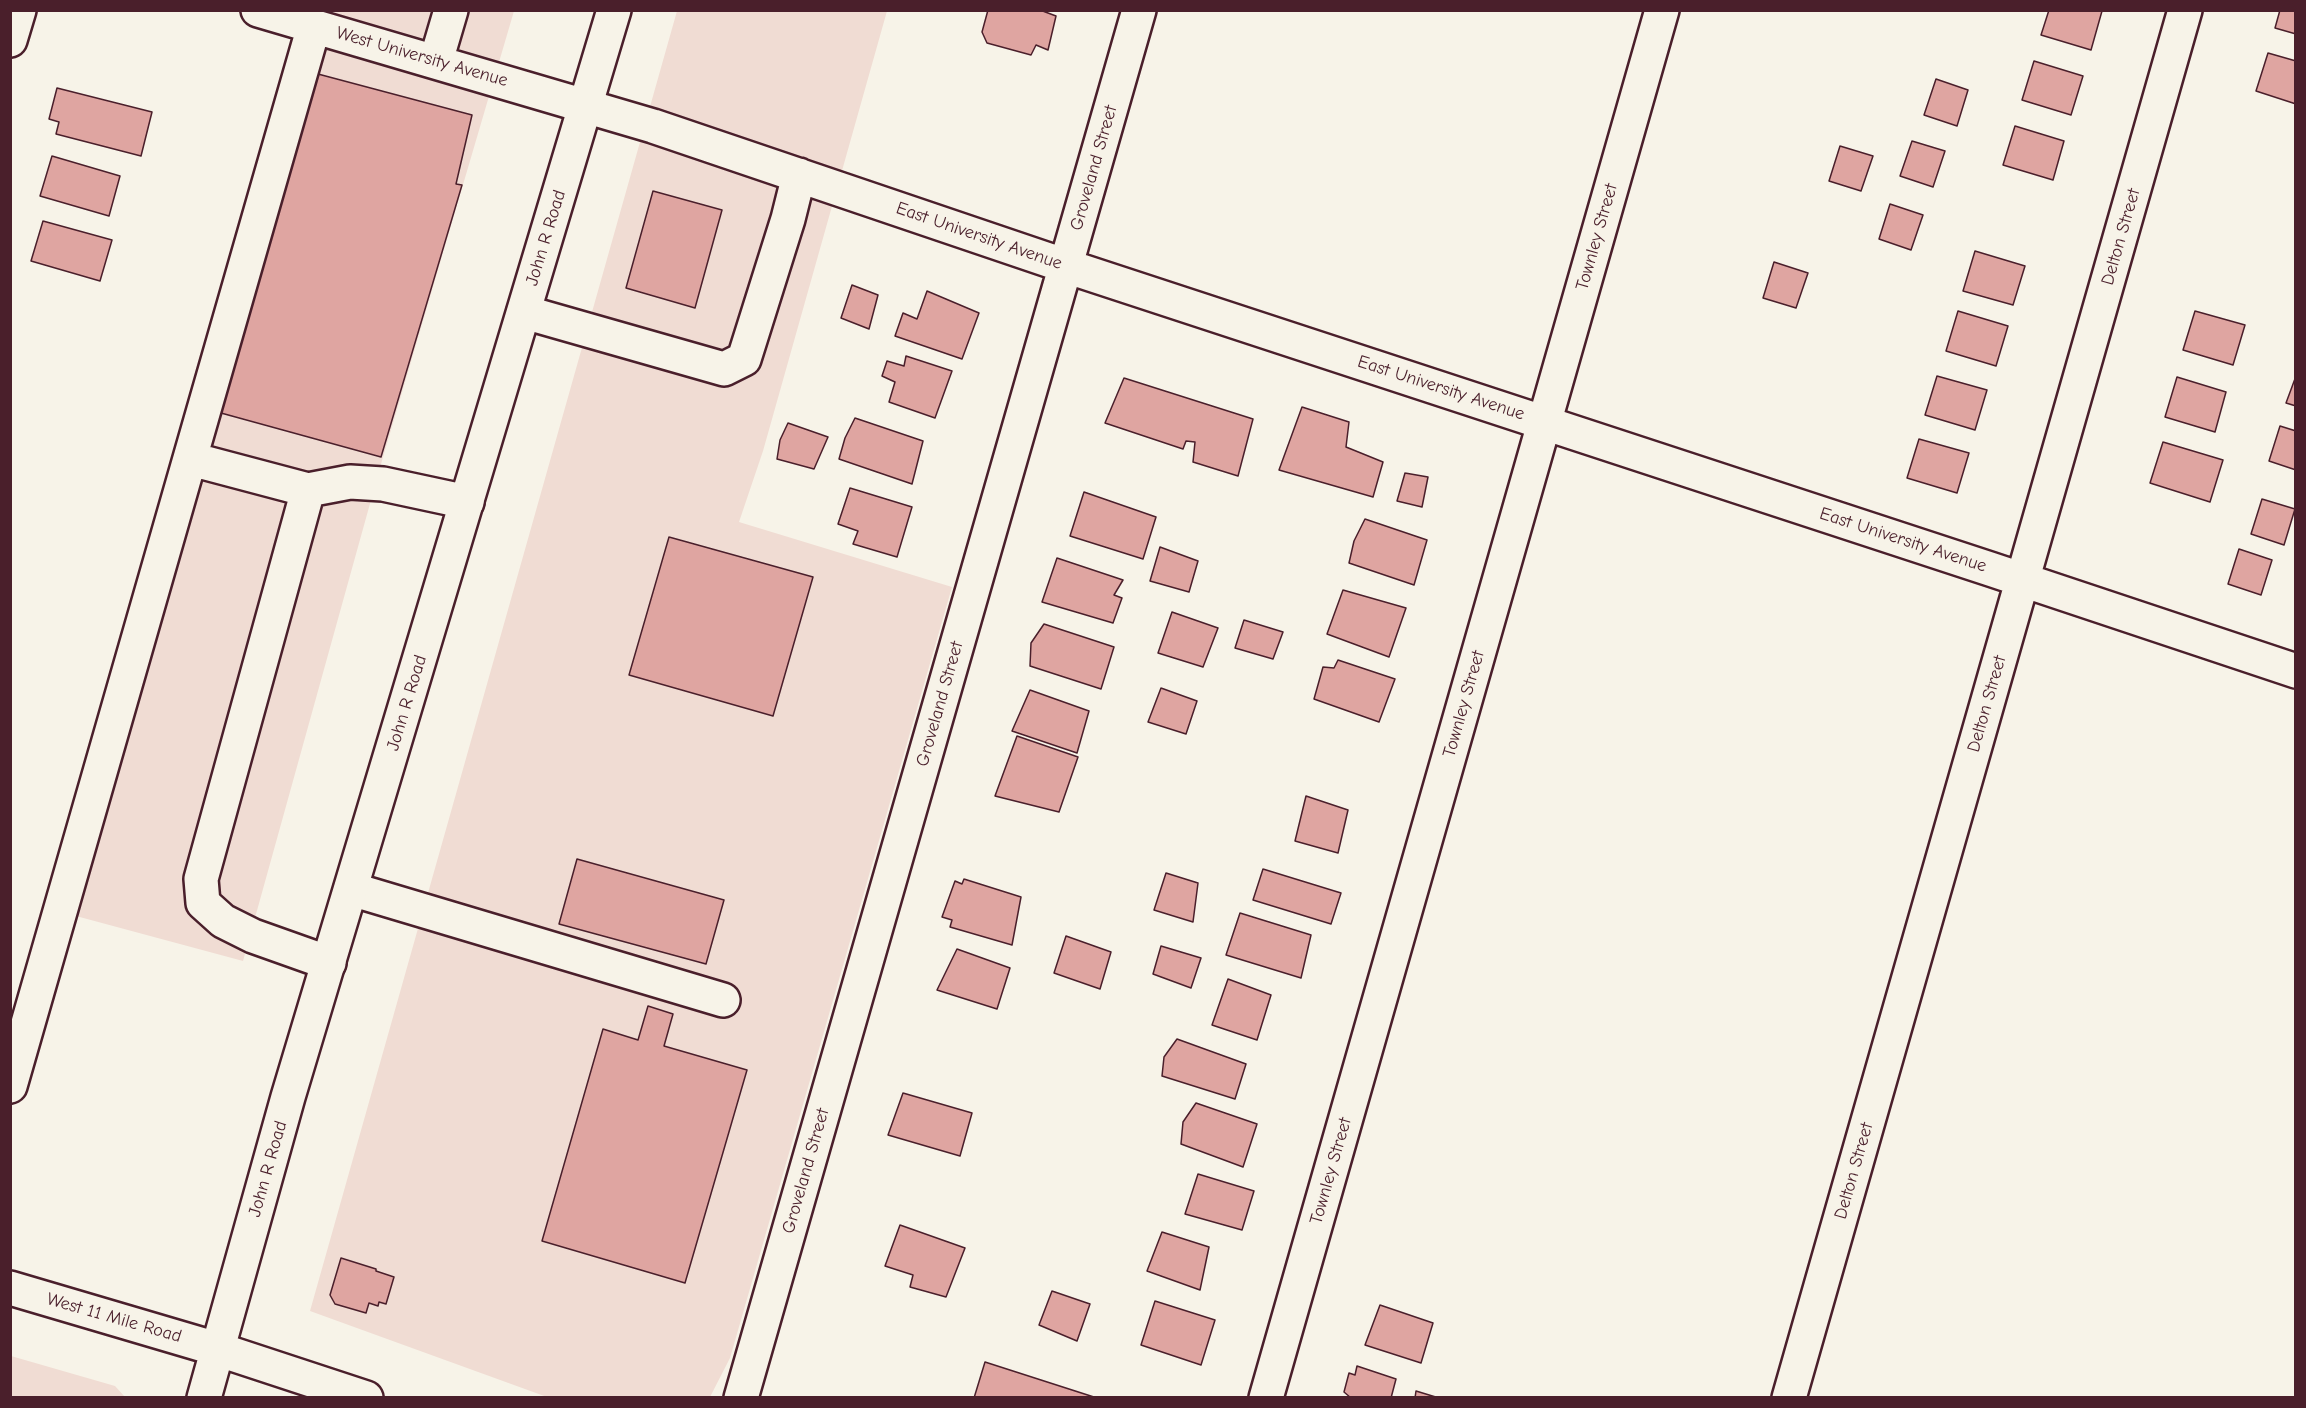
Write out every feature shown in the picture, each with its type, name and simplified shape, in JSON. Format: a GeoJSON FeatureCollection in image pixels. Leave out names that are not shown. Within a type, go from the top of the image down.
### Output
{"type":"FeatureCollection","features":[{"type":"Feature","properties":{"kind":"street"},"geometry":{"type":"LineString","coordinates":[[10,40],[19,10]]}},
{"type":"Feature","properties":{"kind":"street","name":"West University Avenue"},"geometry":{"type":"LineString","coordinates":[[258,10],[587,105]]}},
{"type":"Feature","properties":{"kind":"street"},"geometry":{"type":"LineString","coordinates":[[436,61],[450,10]]}},
{"type":"Feature","properties":{"kind":"street","name":"John R Road"},"geometry":{"type":"LineString","coordinates":[[204,1398],[285,1109],[614,10]]}},
{"type":"Feature","properties":{"kind":"street","name":"Groveland Street"},"geometry":{"type":"LineString","coordinates":[[741,1398],[1139,10]]}},
{"type":"Feature","properties":{"kind":"street","name":"Townley Street"},"geometry":{"type":"LineString","coordinates":[[1266,1398],[1662,10]]}},
{"type":"Feature","properties":{"kind":"street","name":"Delton Street"},"geometry":{"type":"LineString","coordinates":[[1789,1398],[2185,10]]}},
{"type":"Feature","properties":{"kind":"street"},"geometry":{"type":"LineString","coordinates":[[10,1086],[314,26]]}},
{"type":"Feature","properties":{"kind":"street","name":"East University Avenue"},"geometry":{"type":"LineString","coordinates":[[587,105],[1066,266],[2295,671]]}},
{"type":"Feature","properties":{"kind":"street"},"geometry":{"type":"LineString","coordinates":[[524,312],[724,369],[744,359],[789,219],[799,175]]}},
{"type":"Feature","properties":{"kind":"street"},"geometry":{"type":"LineString","coordinates":[[191,459],[308,490],[350,482],[383,484],[467,502]]}},
{"type":"Feature","properties":{"kind":"street"},"geometry":{"type":"LineString","coordinates":[[308,490],[201,879],[203,903],[223,921],[253,936],[329,963]]}},
{"type":"Feature","properties":{"kind":"street"},"geometry":{"type":"LineString","coordinates":[[351,889],[723,1000]]}},
{"type":"Feature","properties":{"kind":"street","name":"West 11 Mile Road"},"geometry":{"type":"LineString","coordinates":[[10,1288],[217,1349],[366,1398]]}},
{"type":"Feature","properties":{"kind":"shaded area"},"geometry":{"type":"Polygon","coordinates":[[[318,11],[514,11],[381,464],[243,961],[50,909],[318,11]]]}},
{"type":"Feature","properties":{"kind":"shaded area"},"geometry":{"type":"Polygon","coordinates":[[[677,11],[887,11],[763,451],[739,522],[952,587],[730,1358],[710,1397],[547,1397],[310,1311],[677,11]]]}},
{"type":"Feature","properties":{"kind":"shaded area"},"geometry":{"type":"Polygon","coordinates":[[[11,1356],[115,1386],[125,1397],[11,1397],[11,1356]]]}},
{"type":"Feature","properties":{"kind":"building"},"geometry":{"type":"Polygon","coordinates":[[[988,10],[1040,10],[1056,16],[1048,50],[1036,45],[1031,55],[987,43],[982,32],[988,10]]]}},
{"type":"Feature","properties":{"kind":"building"},"geometry":{"type":"Polygon","coordinates":[[[2049,10],[2102,11],[2091,50],[2041,35],[2049,10]]]}},
{"type":"Feature","properties":{"kind":"building"},"geometry":{"type":"Polygon","coordinates":[[[2280,10],[2296,10],[2296,34],[2275,28],[2280,10]]]}},
{"type":"Feature","properties":{"kind":"building"},"geometry":{"type":"Polygon","coordinates":[[[2268,53],[2296,61],[2296,104],[2256,91],[2268,53]]]}},
{"type":"Feature","properties":{"kind":"building"},"geometry":{"type":"Polygon","coordinates":[[[2034,61],[2083,76],[2071,115],[2022,100],[2034,61]]]}},
{"type":"Feature","properties":{"kind":"building"},"geometry":{"type":"Polygon","coordinates":[[[318,74],[472,115],[456,184],[462,185],[381,457],[221,413],[318,74]]]}},
{"type":"Feature","properties":{"kind":"building"},"geometry":{"type":"Polygon","coordinates":[[[1936,79],[1968,90],[1957,126],[1924,115],[1936,79]]]}},
{"type":"Feature","properties":{"kind":"building"},"geometry":{"type":"Polygon","coordinates":[[[57,88],[152,112],[141,156],[56,134],[59,122],[49,119],[57,88]]]}},
{"type":"Feature","properties":{"kind":"building"},"geometry":{"type":"Polygon","coordinates":[[[2015,126],[2064,141],[2053,180],[2003,165],[2015,126]]]}},
{"type":"Feature","properties":{"kind":"building"},"geometry":{"type":"Polygon","coordinates":[[[1912,141],[1945,151],[1933,187],[1900,176],[1912,141]]]}},
{"type":"Feature","properties":{"kind":"building"},"geometry":{"type":"Polygon","coordinates":[[[1840,146],[1873,156],[1861,191],[1829,181],[1840,146]]]}},
{"type":"Feature","properties":{"kind":"building"},"geometry":{"type":"Polygon","coordinates":[[[52,156],[120,176],[109,216],[40,196],[52,156]]]}},
{"type":"Feature","properties":{"kind":"building"},"geometry":{"type":"Polygon","coordinates":[[[653,191],[722,210],[695,308],[626,288],[653,191]]]}},
{"type":"Feature","properties":{"kind":"building"},"geometry":{"type":"Polygon","coordinates":[[[1890,204],[1923,215],[1911,250],[1879,239],[1890,204]]]}},
{"type":"Feature","properties":{"kind":"building"},"geometry":{"type":"Polygon","coordinates":[[[43,221],[112,240],[100,281],[31,261],[43,221]]]}},
{"type":"Feature","properties":{"kind":"building"},"geometry":{"type":"Polygon","coordinates":[[[1975,251],[2025,266],[2013,305],[1963,291],[1975,251]]]}},
{"type":"Feature","properties":{"kind":"building"},"geometry":{"type":"Polygon","coordinates":[[[1774,262],[1808,273],[1796,308],[1763,298],[1774,262]]]}},
{"type":"Feature","properties":{"kind":"building"},"geometry":{"type":"Polygon","coordinates":[[[852,285],[878,295],[869,329],[841,318],[852,285]]]}},
{"type":"Feature","properties":{"kind":"building"},"geometry":{"type":"Polygon","coordinates":[[[927,291],[979,313],[962,359],[895,336],[903,313],[917,319],[927,291]]]}},
{"type":"Feature","properties":{"kind":"building"},"geometry":{"type":"Polygon","coordinates":[[[1958,311],[2008,326],[1996,366],[1946,351],[1958,311]]]}},
{"type":"Feature","properties":{"kind":"building"},"geometry":{"type":"Polygon","coordinates":[[[2195,311],[2245,325],[2233,365],[2183,350],[2195,311]]]}},
{"type":"Feature","properties":{"kind":"building"},"geometry":{"type":"Polygon","coordinates":[[[906,356],[952,371],[935,418],[889,402],[895,382],[882,376],[887,361],[904,366],[906,356]]]}},
{"type":"Feature","properties":{"kind":"building"},"geometry":{"type":"Polygon","coordinates":[[[1937,376],[1987,390],[1975,430],[1925,415],[1937,376]]]}},
{"type":"Feature","properties":{"kind":"building"},"geometry":{"type":"Polygon","coordinates":[[[2296,376],[2296,406],[2286,403],[2296,376]]]}},
{"type":"Feature","properties":{"kind":"building"},"geometry":{"type":"Polygon","coordinates":[[[2177,377],[2226,392],[2215,432],[2165,417],[2177,377]]]}},
{"type":"Feature","properties":{"kind":"building"},"geometry":{"type":"Polygon","coordinates":[[[1124,378],[1253,419],[1238,476],[1193,462],[1195,442],[1186,441],[1183,449],[1105,423],[1124,378]]]}},
{"type":"Feature","properties":{"kind":"building"},"geometry":{"type":"Polygon","coordinates":[[[1302,407],[1349,422],[1346,447],[1383,462],[1373,497],[1279,470],[1302,407]]]}},
{"type":"Feature","properties":{"kind":"building"},"geometry":{"type":"Polygon","coordinates":[[[855,418],[923,441],[912,484],[839,459],[845,438],[855,418]]]}},
{"type":"Feature","properties":{"kind":"building"},"geometry":{"type":"Polygon","coordinates":[[[788,423],[828,437],[814,469],[777,459],[780,440],[788,423]]]}},
{"type":"Feature","properties":{"kind":"building"},"geometry":{"type":"Polygon","coordinates":[[[2280,426],[2296,431],[2296,470],[2269,461],[2280,426]]]}},
{"type":"Feature","properties":{"kind":"building"},"geometry":{"type":"Polygon","coordinates":[[[1919,439],[1969,453],[1957,493],[1907,478],[1919,439]]]}},
{"type":"Feature","properties":{"kind":"building"},"geometry":{"type":"Polygon","coordinates":[[[2163,442],[2223,460],[2210,502],[2150,483],[2163,442]]]}},
{"type":"Feature","properties":{"kind":"building"},"geometry":{"type":"Polygon","coordinates":[[[1405,473],[1428,477],[1422,507],[1397,501],[1405,473]]]}},
{"type":"Feature","properties":{"kind":"building"},"geometry":{"type":"Polygon","coordinates":[[[850,488],[912,507],[897,557],[853,544],[858,531],[838,524],[850,488]]]}},
{"type":"Feature","properties":{"kind":"building"},"geometry":{"type":"Polygon","coordinates":[[[1084,492],[1156,517],[1143,559],[1070,536],[1084,492]]]}},
{"type":"Feature","properties":{"kind":"building"},"geometry":{"type":"Polygon","coordinates":[[[2262,499],[2295,509],[2284,545],[2251,534],[2262,499]]]}},
{"type":"Feature","properties":{"kind":"building"},"geometry":{"type":"Polygon","coordinates":[[[1365,519],[1427,540],[1414,585],[1349,563],[1354,541],[1365,519]]]}},
{"type":"Feature","properties":{"kind":"building"},"geometry":{"type":"Polygon","coordinates":[[[669,537],[813,577],[773,716],[629,675],[669,537]]]}},
{"type":"Feature","properties":{"kind":"building"},"geometry":{"type":"Polygon","coordinates":[[[1160,547],[1198,561],[1189,592],[1150,581],[1160,547]]]}},
{"type":"Feature","properties":{"kind":"building"},"geometry":{"type":"Polygon","coordinates":[[[2239,549],[2272,560],[2261,595],[2228,584],[2239,549]]]}},
{"type":"Feature","properties":{"kind":"building"},"geometry":{"type":"Polygon","coordinates":[[[1057,558],[1123,580],[1114,595],[1122,598],[1113,623],[1042,602],[1057,558]]]}},
{"type":"Feature","properties":{"kind":"building"},"geometry":{"type":"Polygon","coordinates":[[[1343,590],[1406,608],[1389,657],[1327,634],[1343,590]]]}},
{"type":"Feature","properties":{"kind":"building"},"geometry":{"type":"Polygon","coordinates":[[[1172,612],[1218,628],[1203,667],[1158,653],[1172,612]]]}},
{"type":"Feature","properties":{"kind":"building"},"geometry":{"type":"Polygon","coordinates":[[[1244,620],[1283,632],[1273,659],[1235,648],[1244,620]]]}},
{"type":"Feature","properties":{"kind":"building"},"geometry":{"type":"Polygon","coordinates":[[[1044,624],[1114,647],[1101,689],[1030,666],[1031,643],[1044,624]]]}},
{"type":"Feature","properties":{"kind":"building"},"geometry":{"type":"Polygon","coordinates":[[[1338,660],[1395,679],[1379,722],[1314,699],[1323,667],[1334,668],[1338,660]]]}},
{"type":"Feature","properties":{"kind":"building"},"geometry":{"type":"Polygon","coordinates":[[[1161,688],[1197,701],[1186,734],[1148,722],[1161,688]]]}},
{"type":"Feature","properties":{"kind":"building"},"geometry":{"type":"Polygon","coordinates":[[[1030,690],[1089,711],[1077,753],[1012,731],[1030,690]]]}},
{"type":"Feature","properties":{"kind":"building"},"geometry":{"type":"Polygon","coordinates":[[[1017,736],[1078,757],[1059,812],[995,796],[1017,736]]]}},
{"type":"Feature","properties":{"kind":"building"},"geometry":{"type":"Polygon","coordinates":[[[1306,796],[1348,810],[1338,853],[1295,841],[1306,796]]]}},
{"type":"Feature","properties":{"kind":"building"},"geometry":{"type":"Polygon","coordinates":[[[577,859],[724,900],[706,964],[559,924],[577,859]]]}},
{"type":"Feature","properties":{"kind":"building"},"geometry":{"type":"Polygon","coordinates":[[[1263,869],[1341,893],[1331,924],[1253,900],[1263,869]]]}},
{"type":"Feature","properties":{"kind":"building"},"geometry":{"type":"Polygon","coordinates":[[[1166,873],[1198,883],[1193,922],[1154,910],[1166,873]]]}},
{"type":"Feature","properties":{"kind":"building"},"geometry":{"type":"Polygon","coordinates":[[[964,879],[1021,897],[1012,945],[950,927],[952,920],[942,917],[955,881],[962,884],[964,879]]]}},
{"type":"Feature","properties":{"kind":"building"},"geometry":{"type":"Polygon","coordinates":[[[1240,913],[1311,935],[1301,978],[1226,955],[1240,913]]]}},
{"type":"Feature","properties":{"kind":"building"},"geometry":{"type":"Polygon","coordinates":[[[1066,936],[1111,952],[1100,989],[1054,973],[1066,936]]]}},
{"type":"Feature","properties":{"kind":"building"},"geometry":{"type":"Polygon","coordinates":[[[1161,946],[1201,958],[1191,988],[1153,974],[1161,946]]]}},
{"type":"Feature","properties":{"kind":"building"},"geometry":{"type":"Polygon","coordinates":[[[957,949],[1010,968],[997,1009],[937,990],[957,949]]]}},
{"type":"Feature","properties":{"kind":"building"},"geometry":{"type":"Polygon","coordinates":[[[1228,979],[1271,995],[1257,1040],[1212,1025],[1228,979]]]}},
{"type":"Feature","properties":{"kind":"building"},"geometry":{"type":"Polygon","coordinates":[[[648,1006],[673,1014],[664,1046],[747,1070],[685,1283],[542,1241],[603,1029],[638,1040],[648,1006]]]}},
{"type":"Feature","properties":{"kind":"building"},"geometry":{"type":"Polygon","coordinates":[[[1177,1039],[1246,1064],[1235,1099],[1162,1076],[1164,1057],[1177,1039]]]}},
{"type":"Feature","properties":{"kind":"building"},"geometry":{"type":"Polygon","coordinates":[[[903,1093],[972,1113],[960,1156],[888,1135],[903,1093]]]}},
{"type":"Feature","properties":{"kind":"building"},"geometry":{"type":"Polygon","coordinates":[[[1196,1103],[1257,1124],[1243,1167],[1181,1144],[1183,1122],[1196,1103]]]}},
{"type":"Feature","properties":{"kind":"building"},"geometry":{"type":"Polygon","coordinates":[[[1198,1174],[1254,1191],[1242,1230],[1185,1214],[1198,1174]]]}},
{"type":"Feature","properties":{"kind":"building"},"geometry":{"type":"Polygon","coordinates":[[[900,1225],[965,1248],[946,1297],[910,1287],[913,1275],[885,1266],[900,1225]]]}},
{"type":"Feature","properties":{"kind":"building"},"geometry":{"type":"Polygon","coordinates":[[[1162,1232],[1209,1247],[1200,1290],[1147,1271],[1162,1232]]]}},
{"type":"Feature","properties":{"kind":"building"},"geometry":{"type":"Polygon","coordinates":[[[341,1258],[394,1277],[386,1304],[379,1302],[378,1306],[369,1303],[366,1313],[335,1304],[330,1295],[341,1258]]]}},
{"type":"Feature","properties":{"kind":"building"},"geometry":{"type":"Polygon","coordinates":[[[1052,1291],[1090,1304],[1077,1341],[1039,1325],[1052,1291]]]}},
{"type":"Feature","properties":{"kind":"building"},"geometry":{"type":"Polygon","coordinates":[[[1155,1301],[1215,1320],[1201,1365],[1141,1345],[1155,1301]]]}},
{"type":"Feature","properties":{"kind":"building"},"geometry":{"type":"Polygon","coordinates":[[[1380,1305],[1433,1323],[1421,1363],[1365,1345],[1380,1305]]]}},
{"type":"Feature","properties":{"kind":"building"},"geometry":{"type":"Polygon","coordinates":[[[985,1362],[1097,1398],[974,1398],[985,1362]]]}},
{"type":"Feature","properties":{"kind":"building"},"geometry":{"type":"Polygon","coordinates":[[[1357,1366],[1396,1379],[1391,1398],[1351,1398],[1344,1392],[1349,1373],[1355,1375],[1357,1366]]]}},
{"type":"Feature","properties":{"kind":"building"},"geometry":{"type":"Polygon","coordinates":[[[1416,1391],[1439,1398],[1415,1398],[1416,1391]]]}}]}
